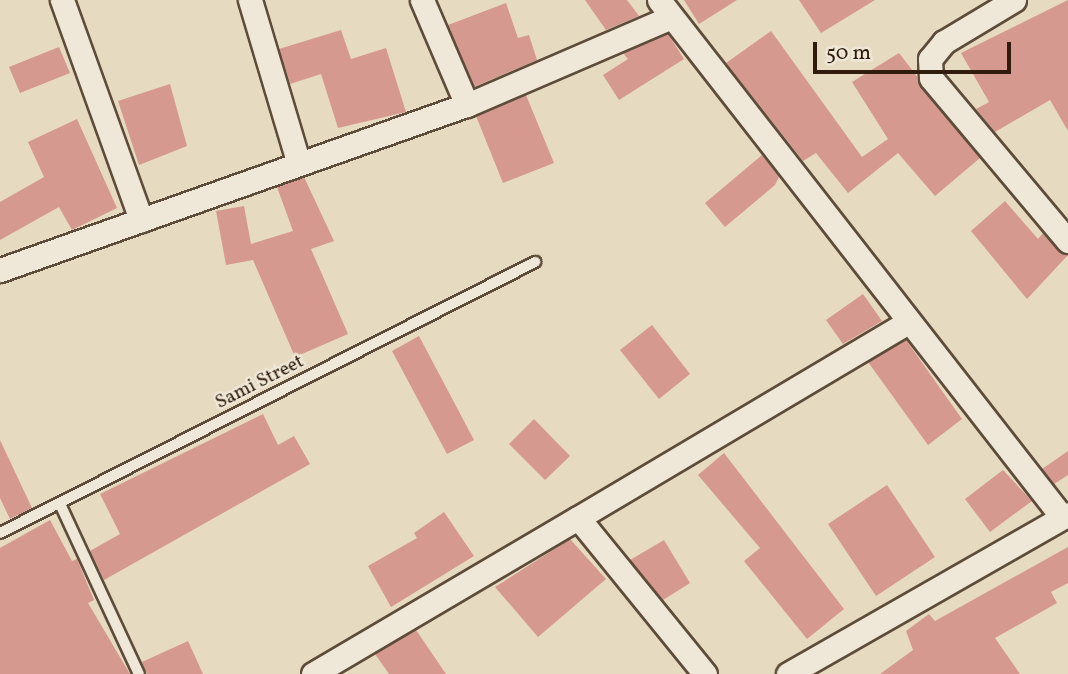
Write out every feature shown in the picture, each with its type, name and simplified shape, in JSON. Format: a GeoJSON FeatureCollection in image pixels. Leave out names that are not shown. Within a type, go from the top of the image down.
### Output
{"type":"FeatureCollection","features":[{"type":"Feature","properties":{"kind":"street"},"geometry":{"type":"LineString","coordinates":[[62,0],[141,220]]}},
{"type":"Feature","properties":{"kind":"street"},"geometry":{"type":"LineString","coordinates":[[250,0],[299,164]]}},
{"type":"Feature","properties":{"kind":"street"},"geometry":{"type":"LineString","coordinates":[[422,0],[467,105]]}},
{"type":"Feature","properties":{"kind":"street"},"geometry":{"type":"LineString","coordinates":[[1014,0],[944,42],[930,59],[931,78],[1068,241]]}},
{"type":"Feature","properties":{"kind":"street"},"geometry":{"type":"LineString","coordinates":[[0,270],[467,105],[665,8],[906,324],[1065,516],[788,674]]}},
{"type":"Feature","properties":{"kind":"street"},"geometry":{"type":"LineString","coordinates":[[313,674],[906,324]]}},
{"type":"Feature","properties":{"kind":"street"},"geometry":{"type":"LineString","coordinates":[[578,518],[705,674]]}},
{"type":"Feature","properties":{"kind":"lane","name":"Sami Street"},"geometry":{"type":"LineString","coordinates":[[0,533],[535,262]]}},
{"type":"Feature","properties":{"kind":"lane"},"geometry":{"type":"LineString","coordinates":[[60,504],[139,674]]}},
{"type":"Feature","properties":{"kind":"building"},"geometry":{"type":"Polygon","coordinates":[[[585,0],[627,0],[639,16],[606,30],[585,0]]]}},
{"type":"Feature","properties":{"kind":"building"},"geometry":{"type":"Polygon","coordinates":[[[684,0],[737,0],[699,24],[684,0]]]}},
{"type":"Feature","properties":{"kind":"building"},"geometry":{"type":"Polygon","coordinates":[[[799,0],[875,0],[821,33],[799,0]]]}},
{"type":"Feature","properties":{"kind":"building"},"geometry":{"type":"Polygon","coordinates":[[[1068,0],[1068,131],[1050,100],[995,132],[976,109],[989,102],[961,53],[1068,0]]]}},
{"type":"Feature","properties":{"kind":"building"},"geometry":{"type":"Polygon","coordinates":[[[506,3],[518,38],[529,35],[537,60],[474,87],[448,25],[506,3]]]}},
{"type":"Feature","properties":{"kind":"building"},"geometry":{"type":"Polygon","coordinates":[[[341,30],[351,59],[386,48],[406,112],[338,128],[321,74],[290,84],[279,49],[341,30]]]}},
{"type":"Feature","properties":{"kind":"building"},"geometry":{"type":"Polygon","coordinates":[[[771,31],[862,157],[888,139],[852,82],[899,53],[980,158],[935,196],[898,153],[848,193],[816,153],[803,161],[726,63],[771,31]]]}},
{"type":"Feature","properties":{"kind":"building"},"geometry":{"type":"Polygon","coordinates":[[[668,34],[684,59],[619,100],[603,75],[628,59],[623,53],[668,34]]]}},
{"type":"Feature","properties":{"kind":"building"},"geometry":{"type":"Polygon","coordinates":[[[59,47],[70,73],[20,93],[9,67],[59,47]]]}},
{"type":"Feature","properties":{"kind":"building"},"geometry":{"type":"Polygon","coordinates":[[[170,84],[187,146],[139,165],[118,101],[170,84]]]}},
{"type":"Feature","properties":{"kind":"building"},"geometry":{"type":"Polygon","coordinates":[[[526,95],[554,163],[503,183],[476,116],[526,95]]]}},
{"type":"Feature","properties":{"kind":"building"},"geometry":{"type":"Polygon","coordinates":[[[77,119],[117,208],[72,230],[59,207],[0,240],[0,202],[44,177],[28,142],[77,119]]]}},
{"type":"Feature","properties":{"kind":"building"},"geometry":{"type":"Polygon","coordinates":[[[762,155],[779,177],[775,185],[725,227],[705,203],[762,155]]]}},
{"type":"Feature","properties":{"kind":"building"},"geometry":{"type":"Polygon","coordinates":[[[304,177],[334,241],[311,249],[348,334],[295,357],[253,260],[226,265],[216,211],[244,206],[251,244],[293,231],[277,187],[304,177]]]}},
{"type":"Feature","properties":{"kind":"building"},"geometry":{"type":"Polygon","coordinates":[[[1005,201],[1038,239],[1043,233],[1068,255],[1027,299],[971,231],[1005,201]]]}},
{"type":"Feature","properties":{"kind":"building"},"geometry":{"type":"Polygon","coordinates":[[[863,294],[882,321],[843,344],[826,320],[863,294]]]}},
{"type":"Feature","properties":{"kind":"building"},"geometry":{"type":"Polygon","coordinates":[[[652,325],[690,374],[659,399],[620,350],[652,325]]]}},
{"type":"Feature","properties":{"kind":"building"},"geometry":{"type":"Polygon","coordinates":[[[419,336],[474,440],[447,454],[392,351],[419,336]]]}},
{"type":"Feature","properties":{"kind":"building"},"geometry":{"type":"Polygon","coordinates":[[[906,340],[962,419],[928,445],[868,362],[906,340]]]}},
{"type":"Feature","properties":{"kind":"building"},"geometry":{"type":"Polygon","coordinates":[[[263,414],[278,445],[294,436],[310,464],[104,580],[90,551],[120,534],[100,494],[263,414]]]}},
{"type":"Feature","properties":{"kind":"building"},"geometry":{"type":"Polygon","coordinates":[[[534,419],[570,456],[545,480],[509,444],[534,419]]]}},
{"type":"Feature","properties":{"kind":"building"},"geometry":{"type":"Polygon","coordinates":[[[0,440],[32,508],[10,519],[0,498],[0,440]]]}},
{"type":"Feature","properties":{"kind":"building"},"geometry":{"type":"Polygon","coordinates":[[[1068,451],[1068,475],[1054,484],[1042,469],[1068,451]]]}},
{"type":"Feature","properties":{"kind":"building"},"geometry":{"type":"Polygon","coordinates":[[[724,453],[844,609],[807,639],[744,561],[760,548],[698,475],[724,453]]]}},
{"type":"Feature","properties":{"kind":"building"},"geometry":{"type":"Polygon","coordinates":[[[1003,470],[1032,501],[990,532],[965,499],[1003,470]]]}},
{"type":"Feature","properties":{"kind":"building"},"geometry":{"type":"Polygon","coordinates":[[[887,485],[935,557],[876,596],[828,524],[887,485]]]}},
{"type":"Feature","properties":{"kind":"building"},"geometry":{"type":"Polygon","coordinates":[[[444,512],[474,556],[391,607],[368,566],[417,538],[414,533],[444,512]]]}},
{"type":"Feature","properties":{"kind":"building"},"geometry":{"type":"Polygon","coordinates":[[[50,520],[72,561],[77,559],[94,600],[88,603],[130,674],[0,674],[0,548],[50,520]]]}},
{"type":"Feature","properties":{"kind":"building"},"geometry":{"type":"Polygon","coordinates":[[[570,539],[606,579],[538,637],[495,587],[570,539]]]}},
{"type":"Feature","properties":{"kind":"building"},"geometry":{"type":"Polygon","coordinates":[[[664,540],[690,583],[663,600],[630,560],[664,540]]]}},
{"type":"Feature","properties":{"kind":"building"},"geometry":{"type":"Polygon","coordinates":[[[1068,547],[1068,583],[1051,592],[1057,603],[995,638],[1020,674],[880,674],[913,650],[906,631],[929,614],[935,621],[1068,547]]]}},
{"type":"Feature","properties":{"kind":"building"},"geometry":{"type":"Polygon","coordinates":[[[416,630],[446,674],[389,674],[375,654],[416,630]]]}},
{"type":"Feature","properties":{"kind":"building"},"geometry":{"type":"Polygon","coordinates":[[[188,641],[203,674],[147,674],[142,662],[188,641]]]}}]}
